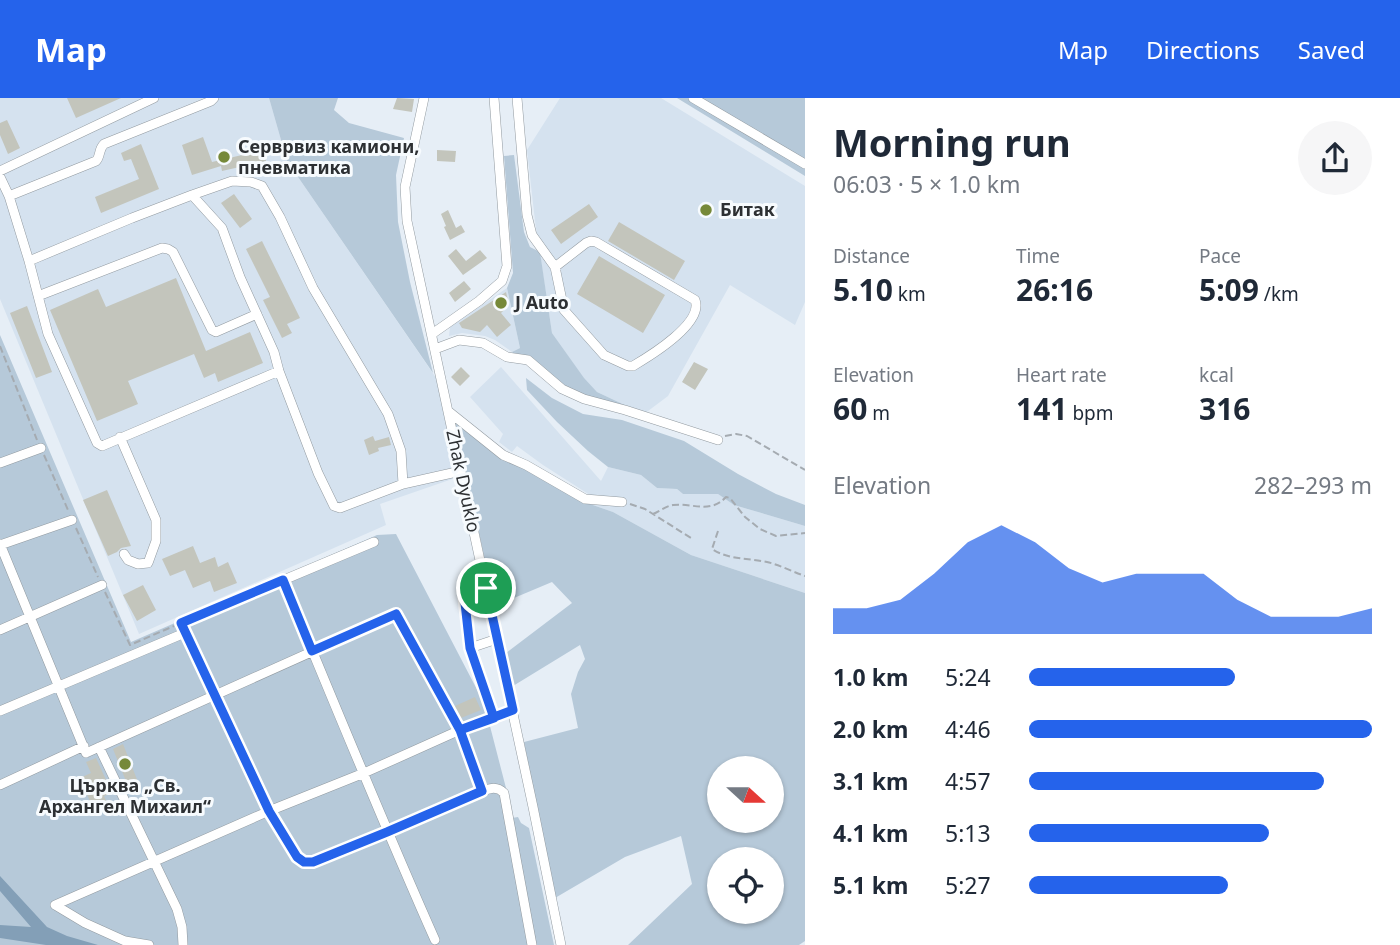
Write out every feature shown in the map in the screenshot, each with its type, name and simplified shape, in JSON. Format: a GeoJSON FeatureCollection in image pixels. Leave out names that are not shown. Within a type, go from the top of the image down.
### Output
{"type":"FeatureCollection","features":[{"type":"Feature","properties":{"kind":"street"},"geometry":{"type":"LineString","coordinates":[[0,171],[154,98]]}},
{"type":"Feature","properties":{"kind":"street"},"geometry":{"type":"LineString","coordinates":[[9,196],[96,161],[104,144],[214,98]]}},
{"type":"Feature","properties":{"kind":"street","name":"Zhak Dyuklo"},"geometry":{"type":"LineString","coordinates":[[424,98],[405,187],[407,221],[561,945]]}},
{"type":"Feature","properties":{"kind":"street"},"geometry":{"type":"LineString","coordinates":[[432,334],[502,281],[507,266],[494,98]]}},
{"type":"Feature","properties":{"kind":"street"},"geometry":{"type":"LineString","coordinates":[[517,98],[532,235],[555,267],[564,310],[604,355],[633,366],[680,333],[694,314],[697,305],[695,300],[596,242],[586,243],[555,267]]}},
{"type":"Feature","properties":{"kind":"street"},"geometry":{"type":"LineString","coordinates":[[694,98],[805,164]]}},
{"type":"Feature","properties":{"kind":"street"},"geometry":{"type":"LineString","coordinates":[[0,177],[9,196],[29,261],[48,334],[97,443],[102,446],[279,371]]}},
{"type":"Feature","properties":{"kind":"street"},"geometry":{"type":"LineString","coordinates":[[29,261],[232,181],[251,182],[262,186],[313,288],[388,414],[401,452],[403,484]]}},
{"type":"Feature","properties":{"kind":"street"},"geometry":{"type":"LineString","coordinates":[[192,195],[222,228],[274,352],[318,473],[334,506],[340,508],[403,484],[461,471]]}},
{"type":"Feature","properties":{"kind":"street"},"geometry":{"type":"LineString","coordinates":[[38,296],[162,248],[173,253],[214,331],[257,314]]}},
{"type":"Feature","properties":{"kind":"street"},"geometry":{"type":"LineString","coordinates":[[435,349],[459,340],[483,343],[507,357],[527,360],[562,389],[584,399],[718,440]]}},
{"type":"Feature","properties":{"kind":"street"},"geometry":{"type":"LineString","coordinates":[[448,411],[503,456],[526,465],[585,499],[622,502]]}},
{"type":"Feature","properties":{"kind":"street"},"geometry":{"type":"LineString","coordinates":[[121,437],[156,520],[156,541],[148,563],[128,561],[124,554]]}},
{"type":"Feature","properties":{"kind":"street"},"geometry":{"type":"LineString","coordinates":[[0,463],[41,448]]}},
{"type":"Feature","properties":{"kind":"street"},"geometry":{"type":"LineString","coordinates":[[72,520],[0,545],[86,753],[396,614],[460,730],[482,791]]}},
{"type":"Feature","properties":{"kind":"street"},"geometry":{"type":"LineString","coordinates":[[374,542],[181,623],[269,811],[297,857],[304,862],[313,862],[492,787],[500,789],[504,793],[533,945]]}},
{"type":"Feature","properties":{"kind":"street"},"geometry":{"type":"LineString","coordinates":[[283,580],[387,832],[435,940]]}},
{"type":"Feature","properties":{"kind":"street"},"geometry":{"type":"LineString","coordinates":[[0,629],[102,585]]}},
{"type":"Feature","properties":{"kind":"street"},"geometry":{"type":"LineString","coordinates":[[486,588],[464,594],[470,648],[494,718]]}},
{"type":"Feature","properties":{"kind":"street"},"geometry":{"type":"LineString","coordinates":[[0,711],[187,632]]}},
{"type":"Feature","properties":{"kind":"street"},"geometry":{"type":"LineString","coordinates":[[470,648],[497,639]]}},
{"type":"Feature","properties":{"kind":"street"},"geometry":{"type":"LineString","coordinates":[[149,945],[125,941],[85,923],[55,905],[153,860],[513,710]]}},
{"type":"Feature","properties":{"kind":"street"},"geometry":{"type":"LineString","coordinates":[[0,785],[84,746]]}},
{"type":"Feature","properties":{"kind":"street"},"geometry":{"type":"LineString","coordinates":[[99,747],[177,908],[183,927],[183,945]]}},
{"type":"Feature","properties":{"kind":"path"},"geometry":{"type":"LineString","coordinates":[[0,346],[72,520],[130,645],[181,623]]}},
{"type":"Feature","properties":{"kind":"path"},"geometry":{"type":"LineString","coordinates":[[718,440],[727,435],[747,436],[805,470]]}},
{"type":"Feature","properties":{"kind":"path"},"geometry":{"type":"LineString","coordinates":[[653,514],[669,506],[709,508],[726,497],[760,529],[776,536],[805,533]]}},
{"type":"Feature","properties":{"kind":"path"},"geometry":{"type":"LineString","coordinates":[[622,502],[645,509],[691,538]]}},
{"type":"Feature","properties":{"kind":"path"},"geometry":{"type":"LineString","coordinates":[[718,531],[712,549],[719,553],[737,559],[768,562],[805,576]]}},
{"type":"Feature","properties":{"kind":"shaded area"},"geometry":{"type":"Polygon","coordinates":[[[0,98],[269,98],[287,161],[443,388],[461,476],[380,504],[386,525],[139,634],[0,299],[0,98]]]}},
{"type":"Feature","properties":{"kind":"shaded area"},"geometry":{"type":"Polygon","coordinates":[[[269,98],[338,98],[334,110],[349,123],[404,138],[396,175],[398,222],[433,373],[287,161],[269,98]]]}},
{"type":"Feature","properties":{"kind":"shaded area"},"geometry":{"type":"Polygon","coordinates":[[[560,98],[661,98],[805,186],[805,302],[795,325],[730,285],[668,396],[644,414],[597,392],[584,379],[552,333],[527,150],[560,98]]]}},
{"type":"Feature","properties":{"kind":"shaded area"},"geometry":{"type":"Polygon","coordinates":[[[677,98],[805,98],[805,176],[677,98]]]}},
{"type":"Feature","properties":{"kind":"shaded area"},"geometry":{"type":"Polygon","coordinates":[[[514,155],[524,232],[530,247],[540,252],[552,333],[597,392],[644,414],[641,417],[580,402],[560,392],[512,352],[520,348],[507,288],[513,273],[504,156],[514,155]]]}},
{"type":"Feature","properties":{"kind":"shaded area"},"geometry":{"type":"Polygon","coordinates":[[[507,288],[520,348],[512,352],[485,336],[462,333],[449,336],[450,327],[507,288]]]}},
{"type":"Feature","properties":{"kind":"shaded area"},"geometry":{"type":"Polygon","coordinates":[[[0,335],[131,642],[377,535],[396,534],[484,703],[512,818],[518,817],[521,823],[529,828],[554,945],[0,945],[0,335]]]}},
{"type":"Feature","properties":{"kind":"shaded area"},"geometry":{"type":"Polygon","coordinates":[[[501,367],[601,481],[608,467],[641,475],[657,488],[677,489],[683,494],[718,494],[734,505],[805,526],[805,593],[691,555],[613,512],[590,504],[593,497],[517,446],[512,452],[499,442],[503,434],[470,397],[501,367]]]}},
{"type":"Feature","properties":{"kind":"shaded area"},"geometry":{"type":"Polygon","coordinates":[[[526,378],[552,398],[583,414],[622,420],[684,441],[738,474],[776,494],[805,505],[805,526],[734,505],[718,494],[683,494],[677,489],[657,488],[641,475],[608,467],[557,422],[527,390],[526,378]]]}},
{"type":"Feature","properties":{"kind":"shaded area"},"geometry":{"type":"Polygon","coordinates":[[[455,423],[503,459],[526,467],[590,504],[613,512],[691,555],[805,593],[805,941],[799,945],[628,945],[692,884],[681,836],[625,857],[555,898],[524,742],[578,728],[571,694],[585,659],[580,645],[513,686],[506,653],[572,603],[552,582],[495,606],[455,423]]]}},
{"type":"Feature","properties":{"kind":"shaded area"},"geometry":{"type":"Polygon","coordinates":[[[0,876],[47,927],[98,945],[46,945],[0,938],[0,925],[31,927],[0,891],[0,876]]]}},
{"type":"Feature","properties":{"kind":"building"},"geometry":{"type":"Polygon","coordinates":[[[67,98],[121,98],[76,118],[67,98]]]}},
{"type":"Feature","properties":{"kind":"building"},"geometry":{"type":"Polygon","coordinates":[[[397,98],[414,99],[412,112],[393,109],[397,98]]]}},
{"type":"Feature","properties":{"kind":"building"},"geometry":{"type":"Polygon","coordinates":[[[7,120],[20,148],[8,154],[0,135],[0,123],[7,120]]]}},
{"type":"Feature","properties":{"kind":"building"},"geometry":{"type":"Polygon","coordinates":[[[203,137],[212,162],[264,150],[266,161],[222,171],[221,166],[192,175],[182,145],[203,137]]]}},
{"type":"Feature","properties":{"kind":"building"},"geometry":{"type":"Polygon","coordinates":[[[141,144],[159,189],[101,213],[95,197],[139,179],[131,159],[124,161],[121,153],[141,144]]]}},
{"type":"Feature","properties":{"kind":"building"},"geometry":{"type":"Polygon","coordinates":[[[437,150],[456,151],[455,162],[437,161],[437,150]]]}},
{"type":"Feature","properties":{"kind":"building"},"geometry":{"type":"Polygon","coordinates":[[[234,194],[252,219],[240,228],[221,203],[234,194]]]}},
{"type":"Feature","properties":{"kind":"building"},"geometry":{"type":"Polygon","coordinates":[[[589,204],[598,217],[561,244],[551,230],[589,204]]]}},
{"type":"Feature","properties":{"kind":"building"},"geometry":{"type":"Polygon","coordinates":[[[448,210],[456,228],[461,225],[465,232],[450,240],[441,214],[448,210]]]}},
{"type":"Feature","properties":{"kind":"building"},"geometry":{"type":"Polygon","coordinates":[[[619,222],[685,261],[674,280],[608,241],[619,222]]]}},
{"type":"Feature","properties":{"kind":"building"},"geometry":{"type":"Polygon","coordinates":[[[262,241],[300,318],[287,324],[292,333],[282,338],[263,300],[270,297],[246,249],[262,241]]]}},
{"type":"Feature","properties":{"kind":"building"},"geometry":{"type":"Polygon","coordinates":[[[456,249],[466,261],[480,250],[487,258],[463,275],[448,256],[456,249]]]}},
{"type":"Feature","properties":{"kind":"building"},"geometry":{"type":"Polygon","coordinates":[[[599,256],[665,295],[643,333],[577,294],[599,256]]]}},
{"type":"Feature","properties":{"kind":"building"},"geometry":{"type":"Polygon","coordinates":[[[176,278],[206,351],[250,332],[263,363],[218,382],[215,373],[204,378],[194,354],[128,381],[138,404],[97,421],[50,310],[98,289],[106,307],[176,278]]]}},
{"type":"Feature","properties":{"kind":"building"},"geometry":{"type":"Polygon","coordinates":[[[464,281],[471,289],[455,302],[449,293],[464,281]]]}},
{"type":"Feature","properties":{"kind":"building"},"geometry":{"type":"Polygon","coordinates":[[[506,292],[509,305],[501,313],[511,325],[497,337],[487,325],[480,332],[462,328],[459,323],[506,292]]]}},
{"type":"Feature","properties":{"kind":"building"},"geometry":{"type":"Polygon","coordinates":[[[27,306],[52,372],[36,378],[10,313],[27,306]]]}},
{"type":"Feature","properties":{"kind":"building"},"geometry":{"type":"Polygon","coordinates":[[[694,362],[708,369],[695,390],[682,382],[694,362]]]}},
{"type":"Feature","properties":{"kind":"building"},"geometry":{"type":"Polygon","coordinates":[[[461,367],[470,376],[460,386],[451,377],[461,367]]]}},
{"type":"Feature","properties":{"kind":"building"},"geometry":{"type":"Polygon","coordinates":[[[373,436],[375,441],[389,437],[391,445],[378,448],[379,451],[369,455],[364,440],[373,436]]]}},
{"type":"Feature","properties":{"kind":"building"},"geometry":{"type":"Polygon","coordinates":[[[107,490],[131,546],[121,548],[108,556],[83,500],[107,490]]]}},
{"type":"Feature","properties":{"kind":"building"},"geometry":{"type":"Polygon","coordinates":[[[193,546],[200,563],[215,557],[218,567],[228,562],[237,583],[214,592],[210,581],[193,588],[185,570],[170,576],[162,559],[193,546]]]}},
{"type":"Feature","properties":{"kind":"building"},"geometry":{"type":"Polygon","coordinates":[[[143,585],[156,610],[137,621],[123,595],[143,585]]]}},
{"type":"Feature","properties":{"kind":"building"},"geometry":{"type":"Polygon","coordinates":[[[475,697],[481,710],[461,718],[455,706],[475,697]]]}},
{"type":"Feature","properties":{"kind":"building","name":"Църква „Св. Архангел Михаил“"},"geometry":{"type":"Polygon","coordinates":[[[123,744],[138,782],[135,789],[129,788],[113,749],[123,744]]]}},
{"type":"Feature","properties":{"kind":"building"},"geometry":{"type":"Polygon","coordinates":[[[96,758],[112,793],[104,796],[109,807],[95,813],[80,778],[91,773],[86,762],[96,758]]]}},
{"type":"Feature","properties":{"kind":"place","name":"Серврвиз камиони, пневматика"},"geometry":{"type":"Point","coordinates":[224,157]}},
{"type":"Feature","properties":{"kind":"place","name":"Битак"},"geometry":{"type":"Point","coordinates":[706,210]}},
{"type":"Feature","properties":{"kind":"place","name":"J Auto"},"geometry":{"type":"Point","coordinates":[501,303]}},
{"type":"Feature","properties":{"kind":"place","name":"Църква „Св. Архангел Михаил“"},"geometry":{"type":"Point","coordinates":[125,764]}},
{"type":"Feature","properties":{"kind":"route"},"geometry":{"type":"LineString","coordinates":[[486,588],[464,594],[470,648],[494,718],[460,730],[482,791],[313,862],[304,862],[297,857],[269,811],[181,623],[283,580],[312,651],[396,614],[460,730],[494,718],[513,710],[486,588]]}}]}
